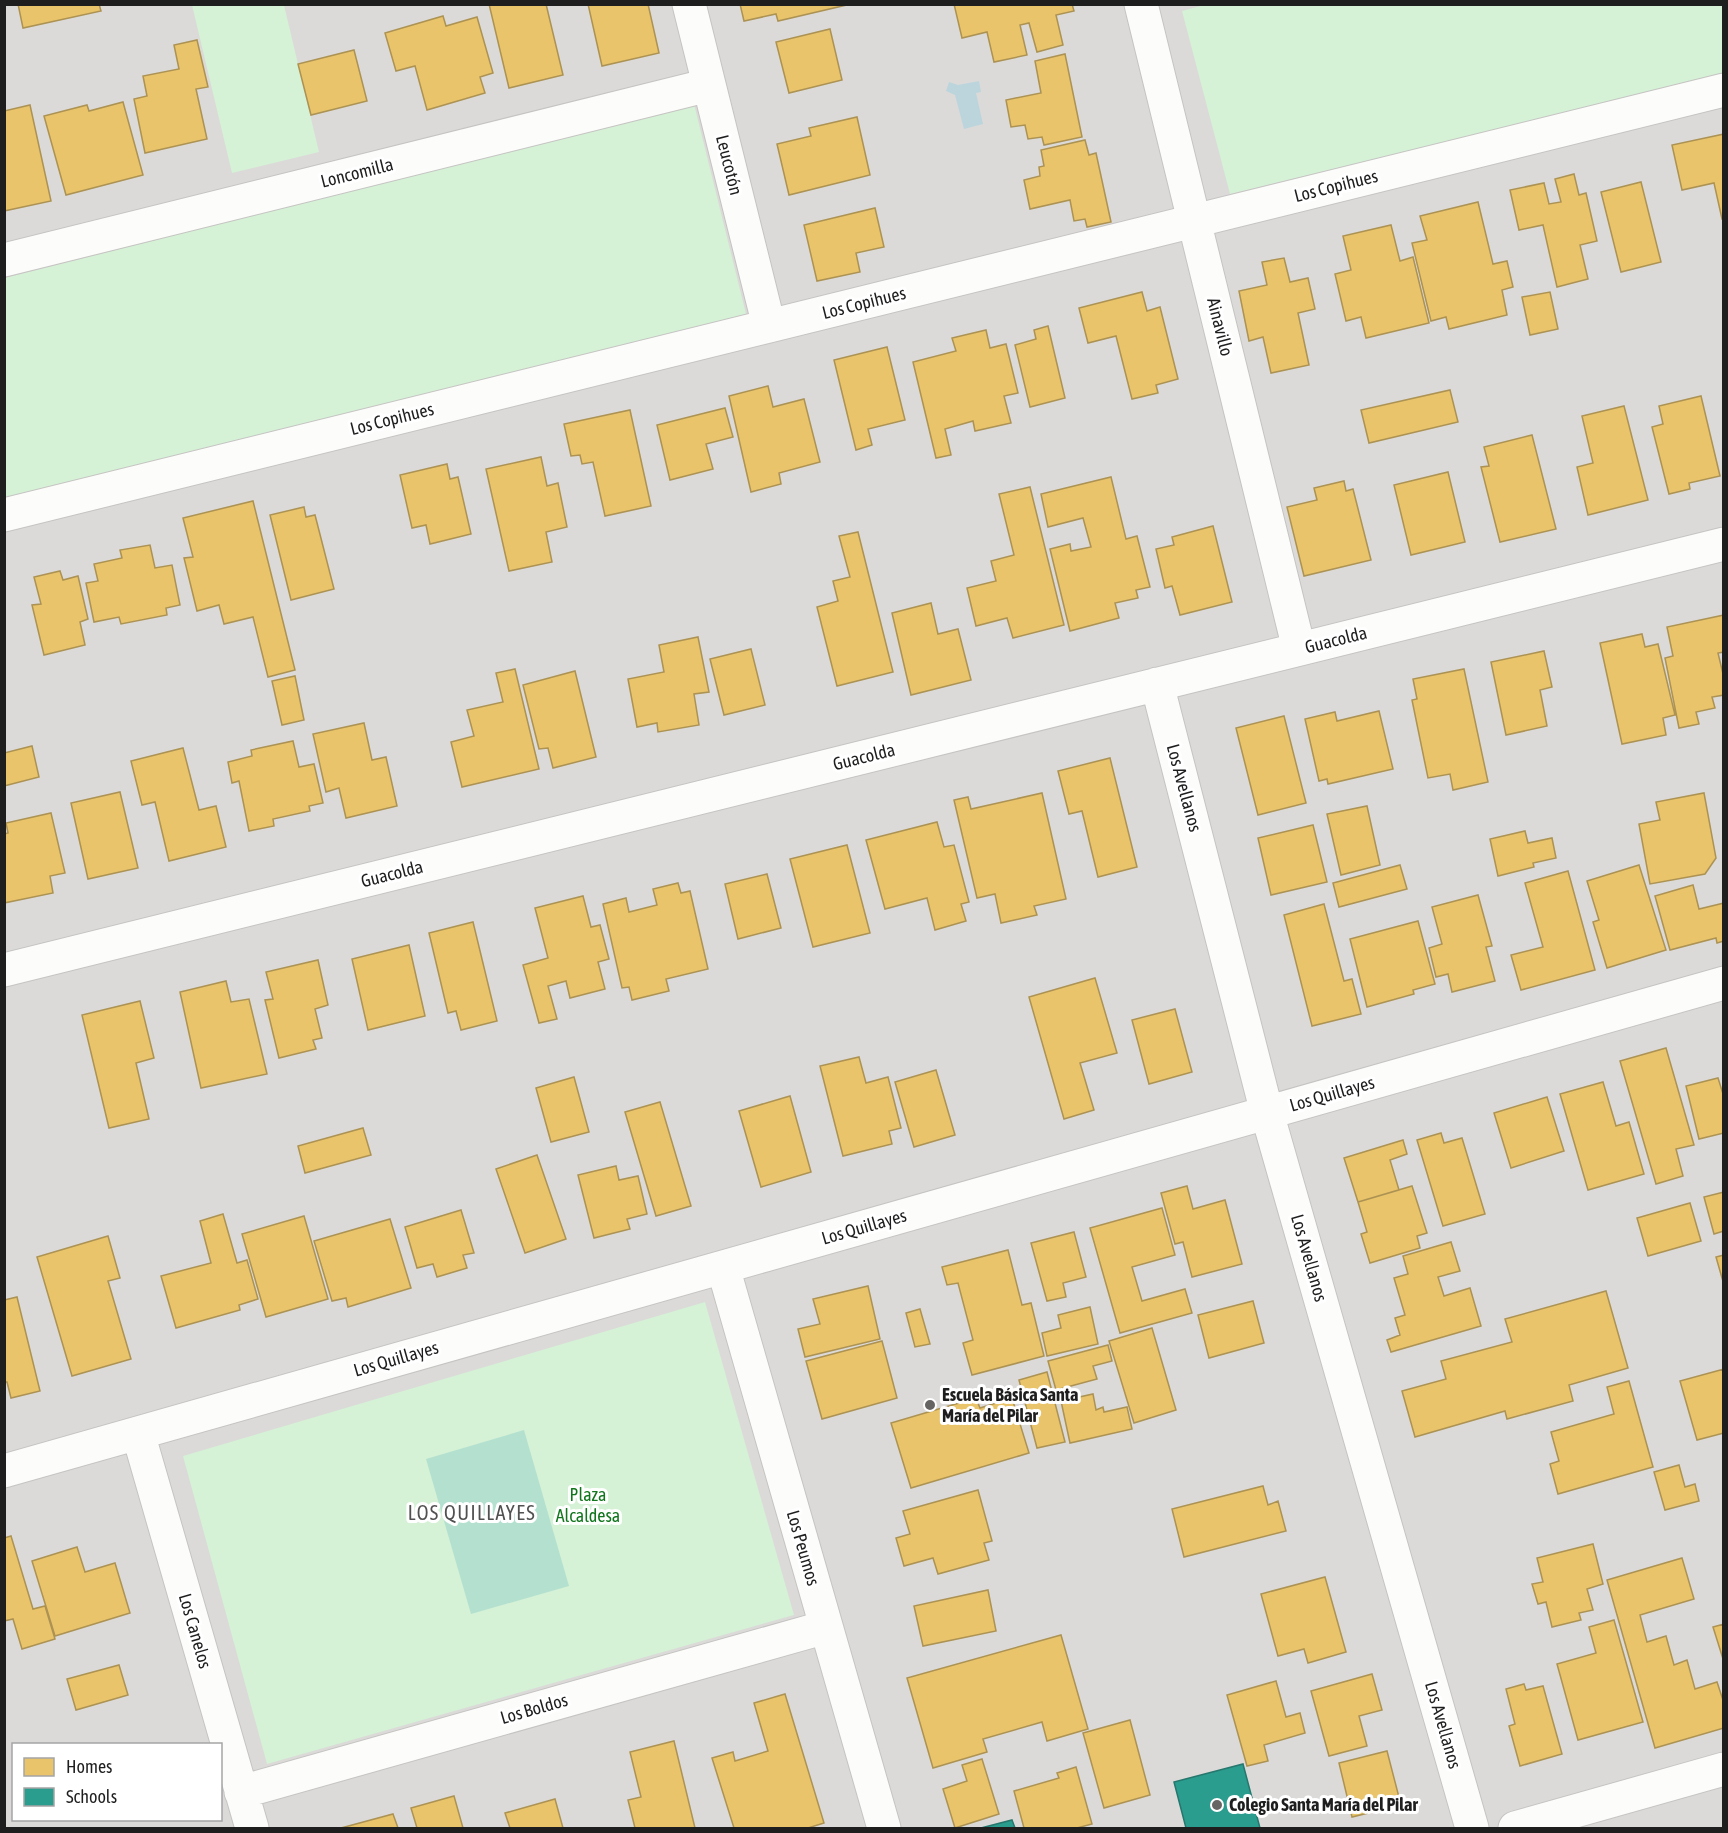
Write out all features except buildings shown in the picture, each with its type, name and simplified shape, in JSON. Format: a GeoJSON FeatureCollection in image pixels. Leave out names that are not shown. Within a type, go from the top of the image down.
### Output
{"type":"FeatureCollection","features":[{"type":"Feature","properties":{"kind":"street","name":"Leucotón"},"geometry":{"type":"LineString","coordinates":[[690,4],[769,326]]}},
{"type":"Feature","properties":{"kind":"street","name":"Ainavillo"},"geometry":{"type":"LineString","coordinates":[[1142,4],[1299,649]]}},
{"type":"Feature","properties":{"kind":"street","name":"Loncomilla"},"geometry":{"type":"LineString","coordinates":[[4,260],[710,85]]}},
{"type":"Feature","properties":{"kind":"street","name":"Los Copihues"},"geometry":{"type":"LineString","coordinates":[[4,515],[1724,90]]}},
{"type":"Feature","properties":{"kind":"street","name":"Guacolda"},"geometry":{"type":"LineString","coordinates":[[4,970],[1724,544]]}},
{"type":"Feature","properties":{"kind":"street","name":"Los Avellanos"},"geometry":{"type":"LineString","coordinates":[[1157,684],[1267,1113],[1472,1828]]}},
{"type":"Feature","properties":{"kind":"street","name":"Los Quillayes"},"geometry":{"type":"LineString","coordinates":[[4,1470],[1724,983]]}},
{"type":"Feature","properties":{"kind":"street","name":"Los Peumos"},"geometry":{"type":"LineString","coordinates":[[723,1267],[884,1828]]}},
{"type":"Feature","properties":{"kind":"street","name":"Los Canelos"},"geometry":{"type":"LineString","coordinates":[[138,1433],[252,1828]]}},
{"type":"Feature","properties":{"kind":"street","name":"Los Boldos"},"geometry":{"type":"LineString","coordinates":[[241,1792],[826,1627]]}},
{"type":"Feature","properties":{"kind":"street"},"geometry":{"type":"LineString","coordinates":[[1533,1826],[1724,1769]]}},
{"type":"Feature","properties":{"kind":"shaded area"},"geometry":{"type":"Polygon","coordinates":[[[5,5],[1723,5],[1723,1828],[5,1828],[5,5]]]}},
{"type":"Feature","properties":{"kind":"green space"},"geometry":{"type":"Polygon","coordinates":[[[1208,4],[1723,5],[1723,75],[1230,194],[1182,11],[1208,4]]]}},
{"type":"Feature","properties":{"kind":"green space"},"geometry":{"type":"Polygon","coordinates":[[[192,5],[284,5],[319,152],[232,173],[192,5]]]}},
{"type":"Feature","properties":{"kind":"green space"},"geometry":{"type":"Polygon","coordinates":[[[694,104],[746,314],[5,501],[5,278],[694,104]]]}},
{"type":"Feature","properties":{"kind":"green space","name":"Plaza Alcaldesa"},"geometry":{"type":"Polygon","coordinates":[[[705,1302],[794,1615],[267,1764],[183,1456],[705,1302]]]}},
{"type":"Feature","properties":{"kind":"green space"},"geometry":{"type":"Polygon","coordinates":[[[524,1430],[569,1586],[471,1614],[426,1459],[524,1430]]]}},
{"type":"Feature","properties":{"kind":"water"},"geometry":{"type":"Polygon","coordinates":[[[979,81],[981,92],[976,93],[983,124],[964,129],[955,95],[946,91],[949,82],[958,85],[979,81]]]}},
{"type":"Feature","properties":{"kind":"place","name":"Escuela Básica Santa María del Pilar"},"geometry":{"type":"Point","coordinates":[930,1405]}},
{"type":"Feature","properties":{"kind":"place","name":"Colegio Santa María del Pilar"},"geometry":{"type":"Point","coordinates":[1217,1805]}},
{"type":"Feature","properties":{"kind":"district","name":"LOS QUILLAYES"},"geometry":{"type":"Point","coordinates":[472,1513]}}]}
